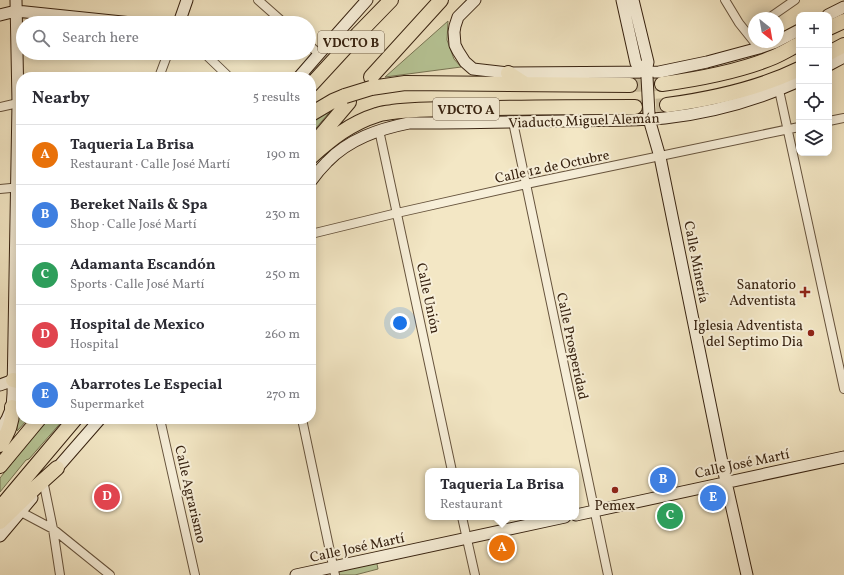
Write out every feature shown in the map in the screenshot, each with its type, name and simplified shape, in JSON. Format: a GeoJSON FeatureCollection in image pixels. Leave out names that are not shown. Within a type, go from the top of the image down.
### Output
{"type":"FeatureCollection","features":[{"type":"Feature","properties":{"kind":"highway","name":"VDCTO B"},"geometry":{"type":"LineString","coordinates":[[316,80],[391,0]]}},
{"type":"Feature","properties":{"kind":"highway","name":"VDCTO B"},"geometry":{"type":"LineString","coordinates":[[371,83],[440,0]]}},
{"type":"Feature","properties":{"kind":"highway"},"geometry":{"type":"LineString","coordinates":[[832,27],[844,21]]}},
{"type":"Feature","properties":{"kind":"highway"},"geometry":{"type":"LineString","coordinates":[[832,51],[844,45]]}},
{"type":"Feature","properties":{"kind":"highway"},"geometry":{"type":"LineString","coordinates":[[662,84],[690,80],[740,68],[774,57],[796,46]]}},
{"type":"Feature","properties":{"kind":"highway","name":"Viaducto Miguel Alemán"},"geometry":{"type":"LineString","coordinates":[[666,105],[703,99],[745,89],[796,70]]}},
{"type":"Feature","properties":{"kind":"highway"},"geometry":{"type":"LineString","coordinates":[[483,84],[504,72],[526,84]]}},
{"type":"Feature","properties":{"kind":"highway","name":"VDCTO A"},"geometry":{"type":"LineString","coordinates":[[316,111],[327,104],[347,99],[371,83],[630,85]]}},
{"type":"Feature","properties":{"kind":"highway"},"geometry":{"type":"LineString","coordinates":[[316,140],[347,99]]}},
{"type":"Feature","properties":{"kind":"highway","name":"Viaducto Miguel Alemán"},"geometry":{"type":"LineString","coordinates":[[316,153],[338,134],[351,126],[378,114],[398,111],[474,108],[634,107]]}},
{"type":"Feature","properties":{"kind":"highway"},"geometry":{"type":"LineString","coordinates":[[0,445],[9,430],[12,420],[12,407]]}},
{"type":"Feature","properties":{"kind":"highway"},"geometry":{"type":"LineString","coordinates":[[0,466],[35,424]]}},
{"type":"Feature","properties":{"kind":"highway"},"geometry":{"type":"LineString","coordinates":[[0,508],[71,424]]}},
{"type":"Feature","properties":{"kind":"highway"},"geometry":{"type":"LineString","coordinates":[[0,522],[57,468]]}},
{"type":"Feature","properties":{"kind":"street"},"geometry":{"type":"LineString","coordinates":[[181,16],[187,0]]}},
{"type":"Feature","properties":{"kind":"street"},"geometry":{"type":"LineString","coordinates":[[258,0],[276,16]]}},
{"type":"Feature","properties":{"kind":"street"},"geometry":{"type":"LineString","coordinates":[[316,57],[367,0]]}},
{"type":"Feature","properties":{"kind":"street"},"geometry":{"type":"LineString","coordinates":[[475,0],[462,13],[456,22],[454,32],[455,45],[461,57],[473,69],[504,72],[646,75],[707,62],[759,48]]}},
{"type":"Feature","properties":{"kind":"street"},"geometry":{"type":"LineString","coordinates":[[622,0],[636,63],[646,75]]}},
{"type":"Feature","properties":{"kind":"street","name":"Calle Minería"},"geometry":{"type":"LineString","coordinates":[[633,0],[648,62],[646,75],[649,116],[660,157],[726,482],[747,575]]}},
{"type":"Feature","properties":{"kind":"street"},"geometry":{"type":"LineString","coordinates":[[725,0],[739,23],[748,31]]}},
{"type":"Feature","properties":{"kind":"street"},"geometry":{"type":"LineString","coordinates":[[778,12],[795,0]]}},
{"type":"Feature","properties":{"kind":"street"},"geometry":{"type":"LineString","coordinates":[[0,15],[16,5],[87,16]]}},
{"type":"Feature","properties":{"kind":"street"},"geometry":{"type":"LineString","coordinates":[[16,5],[16,16]]}},
{"type":"Feature","properties":{"kind":"street"},"geometry":{"type":"LineString","coordinates":[[832,13],[844,7]]}},
{"type":"Feature","properties":{"kind":"street"},"geometry":{"type":"LineString","coordinates":[[784,38],[796,32]]}},
{"type":"Feature","properties":{"kind":"street"},"geometry":{"type":"LineString","coordinates":[[316,51],[319,54]]}},
{"type":"Feature","properties":{"kind":"street"},"geometry":{"type":"LineString","coordinates":[[832,63],[844,57]]}},
{"type":"Feature","properties":{"kind":"street"},"geometry":{"type":"LineString","coordinates":[[18,60],[18,72]]}},
{"type":"Feature","properties":{"kind":"street"},"geometry":{"type":"LineString","coordinates":[[161,72],[165,60]]}},
{"type":"Feature","properties":{"kind":"street"},"geometry":{"type":"LineString","coordinates":[[211,60],[224,72]]}},
{"type":"Feature","properties":{"kind":"street"},"geometry":{"type":"LineString","coordinates":[[303,72],[314,60]]}},
{"type":"Feature","properties":{"kind":"street","name":"Viaducto Miguel Alemán"},"geometry":{"type":"LineString","coordinates":[[316,175],[327,162],[342,149],[360,138],[379,130],[409,123],[513,122],[649,116],[665,118],[697,113],[746,101],[779,90],[796,82]]}},
{"type":"Feature","properties":{"kind":"street"},"geometry":{"type":"LineString","coordinates":[[779,90],[844,389]]}},
{"type":"Feature","properties":{"kind":"street"},"geometry":{"type":"LineString","coordinates":[[0,107],[16,104]]}},
{"type":"Feature","properties":{"kind":"street"},"geometry":{"type":"LineString","coordinates":[[832,120],[844,118]]}},
{"type":"Feature","properties":{"kind":"street","name":"Calle Prosperidad"},"geometry":{"type":"LineString","coordinates":[[513,122],[608,575]]}},
{"type":"Feature","properties":{"kind":"street","name":"Calle 12 de Octubre"},"geometry":{"type":"LineString","coordinates":[[316,233],[526,184],[796,128]]}},
{"type":"Feature","properties":{"kind":"street","name":"Calle Unión"},"geometry":{"type":"LineString","coordinates":[[379,130],[451,468]]}},
{"type":"Feature","properties":{"kind":"street"},"geometry":{"type":"LineString","coordinates":[[0,189],[16,187]]}},
{"type":"Feature","properties":{"kind":"street"},"geometry":{"type":"LineString","coordinates":[[0,385],[16,381]]}},
{"type":"Feature","properties":{"kind":"street"},"geometry":{"type":"LineString","coordinates":[[0,431],[12,407],[16,389]]}},
{"type":"Feature","properties":{"kind":"street"},"geometry":{"type":"LineString","coordinates":[[0,536],[96,424]]}},
{"type":"Feature","properties":{"kind":"street","name":"Calle Agrarismo"},"geometry":{"type":"LineString","coordinates":[[161,424],[195,575]]}},
{"type":"Feature","properties":{"kind":"street"},"geometry":{"type":"LineString","coordinates":[[303,424],[334,571]]}},
{"type":"Feature","properties":{"kind":"street","name":"Calle José Martí"},"geometry":{"type":"LineString","coordinates":[[579,514],[844,457]]}},
{"type":"Feature","properties":{"kind":"street"},"geometry":{"type":"LineString","coordinates":[[44,485],[60,575]]}},
{"type":"Feature","properties":{"kind":"street"},"geometry":{"type":"LineString","coordinates":[[21,512],[53,529],[110,575]]}},
{"type":"Feature","properties":{"kind":"street"},"geometry":{"type":"LineString","coordinates":[[463,520],[475,575]]}},
{"type":"Feature","properties":{"kind":"street","name":"Calle José Martí"},"geometry":{"type":"LineString","coordinates":[[296,575],[334,571],[467,538],[551,520]]}},
{"type":"Feature","properties":{"kind":"green space"},"geometry":{"type":"Polygon","coordinates":[[[448,21],[447,40],[454,59],[461,67],[385,77],[448,21]]]}},
{"type":"Feature","properties":{"kind":"green space"},"geometry":{"type":"Polygon","coordinates":[[[333,108],[316,128],[316,120],[333,108]]]}},
{"type":"Feature","properties":{"kind":"green space"},"geometry":{"type":"Polygon","coordinates":[[[17,424],[23,424],[17,431],[17,424]]]}},
{"type":"Feature","properties":{"kind":"green space"},"geometry":{"type":"Polygon","coordinates":[[[44,424],[60,424],[29,459],[26,460],[0,492],[0,478],[20,451],[44,424]]]}},
{"type":"Feature","properties":{"kind":"green space"},"geometry":{"type":"Polygon","coordinates":[[[376,559],[378,569],[355,575],[337,575],[336,568],[376,559]]]}},
{"type":"Feature","properties":{"kind":"tunnel"},"geometry":{"type":"LineString","coordinates":[[630,85],[662,84]]}},
{"type":"Feature","properties":{"kind":"tunnel"},"geometry":{"type":"LineString","coordinates":[[635,107],[667,105]]}},
{"type":"Feature","properties":{"kind":"place","name":"Sanatorio Adventista"},"geometry":{"type":"Point","coordinates":[805,292]}},
{"type":"Feature","properties":{"kind":"place","name":"Iglesia Adventista del Septimo Dia"},"geometry":{"type":"Point","coordinates":[811,333]}},
{"type":"Feature","properties":{"kind":"place","name":"Bereket Nails & Spa"},"geometry":{"type":"Point","coordinates":[663,480]}},
{"type":"Feature","properties":{"kind":"place","name":"Pemex"},"geometry":{"type":"Point","coordinates":[615,490]}},
{"type":"Feature","properties":{"kind":"place","name":"Hospital de Mexico"},"geometry":{"type":"Point","coordinates":[107,497]}},
{"type":"Feature","properties":{"kind":"place","name":"Abarrotes Le Especial"},"geometry":{"type":"Point","coordinates":[713,498]}},
{"type":"Feature","properties":{"kind":"place","name":"Adamanta Escandón"},"geometry":{"type":"Point","coordinates":[670,516]}},
{"type":"Feature","properties":{"kind":"place","name":"Taqueria La Brisa"},"geometry":{"type":"Point","coordinates":[502,548]}}]}
